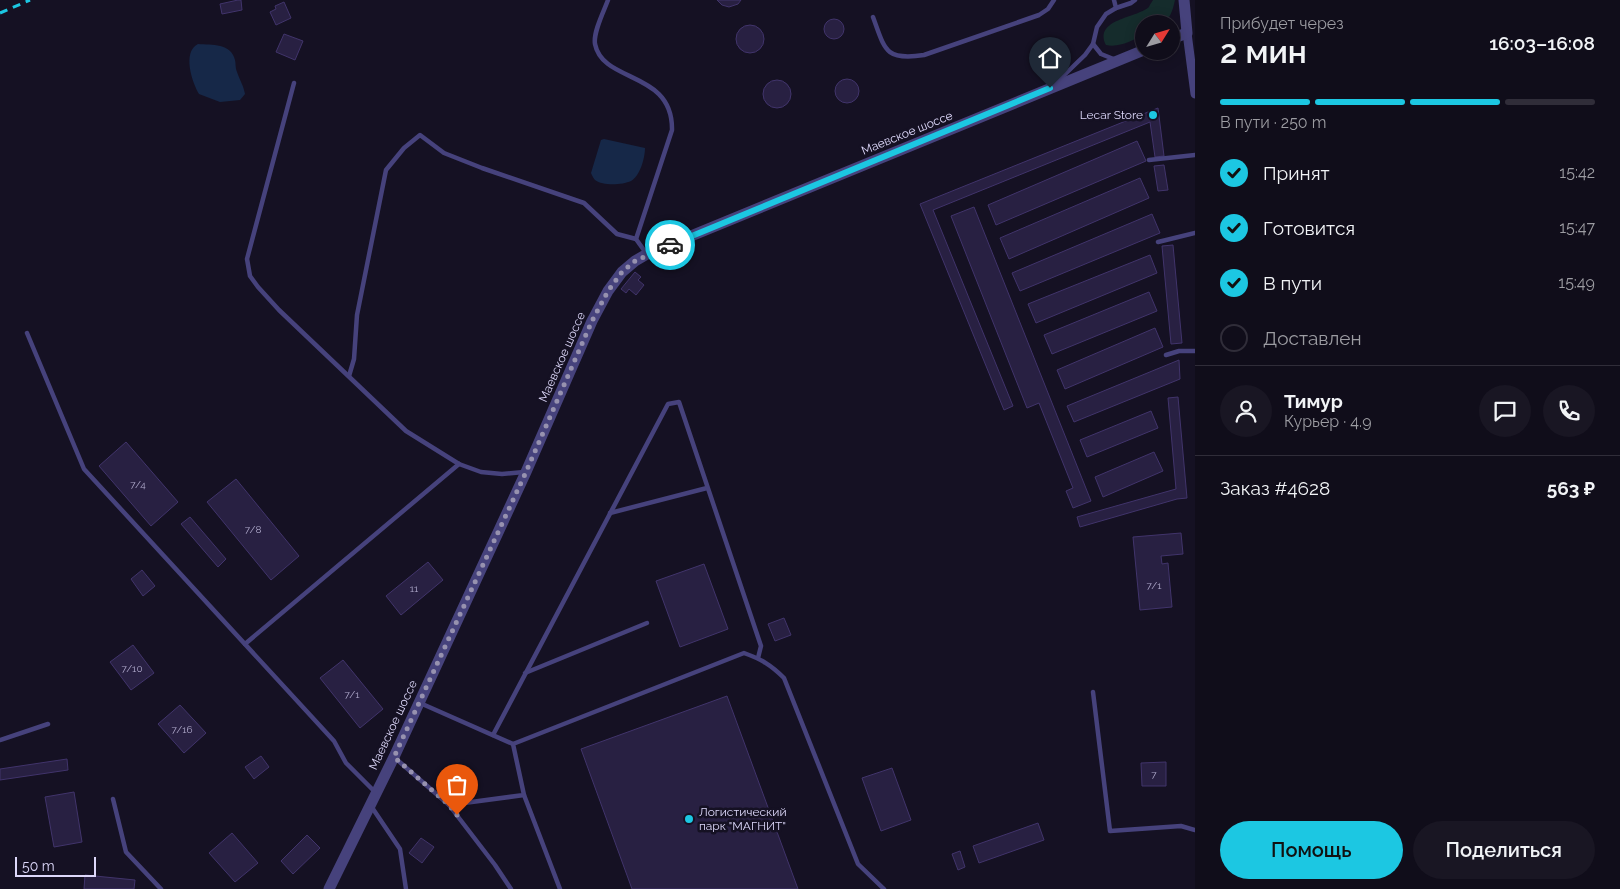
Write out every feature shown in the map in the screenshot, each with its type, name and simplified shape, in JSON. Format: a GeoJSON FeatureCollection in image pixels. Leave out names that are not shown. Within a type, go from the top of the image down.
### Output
{"type":"FeatureCollection","features":[{"type":"Feature","properties":{"kind":"street"},"geometry":{"type":"LineString","coordinates":[[1184,0],[1195,94]]}},
{"type":"Feature","properties":{"kind":"street"},"geometry":{"type":"LineString","coordinates":[[1180,36],[1187,33]]}},
{"type":"Feature","properties":{"kind":"street","name":"Маевское шоссе"},"geometry":{"type":"LineString","coordinates":[[329,889],[394,757],[526,472],[592,321],[608,291],[622,272],[647,254],[1135,53]]}},
{"type":"Feature","properties":{"kind":"lane"},"geometry":{"type":"LineString","coordinates":[[608,0],[596,33],[595,44],[605,62],[660,94],[669,106],[672,118],[672,130],[636,239]]}},
{"type":"Feature","properties":{"kind":"lane"},"geometry":{"type":"LineString","coordinates":[[873,17],[885,48],[891,53],[906,57],[924,55],[1030,18],[1048,9],[1054,0]]}},
{"type":"Feature","properties":{"kind":"lane"},"geometry":{"type":"LineString","coordinates":[[1114,0],[1116,8]]}},
{"type":"Feature","properties":{"kind":"lane"},"geometry":{"type":"LineString","coordinates":[[1050,88],[1085,55],[1093,44],[1097,27],[1106,14],[1135,0]]}},
{"type":"Feature","properties":{"kind":"lane"},"geometry":{"type":"LineString","coordinates":[[1093,44],[1101,54],[1117,60]]}},
{"type":"Feature","properties":{"kind":"lane"},"geometry":{"type":"LineString","coordinates":[[294,83],[247,259],[250,276],[279,310],[406,431],[459,464],[481,472],[502,474],[526,472]]}},
{"type":"Feature","properties":{"kind":"lane"},"geometry":{"type":"LineString","coordinates":[[349,376],[354,359],[357,315],[386,170],[404,148],[420,135],[444,153],[584,203],[617,234],[636,239],[647,254]]}},
{"type":"Feature","properties":{"kind":"lane"},"geometry":{"type":"LineString","coordinates":[[1149,160],[1195,155]]}},
{"type":"Feature","properties":{"kind":"lane"},"geometry":{"type":"LineString","coordinates":[[1158,242],[1195,233]]}},
{"type":"Feature","properties":{"kind":"lane"},"geometry":{"type":"LineString","coordinates":[[27,333],[84,469],[334,742],[346,764],[376,793]]}},
{"type":"Feature","properties":{"kind":"lane"},"geometry":{"type":"LineString","coordinates":[[1166,355],[1179,350],[1195,351]]}},
{"type":"Feature","properties":{"kind":"lane"},"geometry":{"type":"LineString","coordinates":[[493,735],[668,404],[679,402],[761,646],[758,658]]}},
{"type":"Feature","properties":{"kind":"lane"},"geometry":{"type":"LineString","coordinates":[[245,644],[459,464]]}},
{"type":"Feature","properties":{"kind":"lane"},"geometry":{"type":"LineString","coordinates":[[610,514],[707,488]]}},
{"type":"Feature","properties":{"kind":"lane"},"geometry":{"type":"LineString","coordinates":[[525,673],[647,623]]}},
{"type":"Feature","properties":{"kind":"lane"},"geometry":{"type":"LineString","coordinates":[[419,703],[513,744],[744,653],[758,658],[773,666],[784,678],[858,864],[884,889]]}},
{"type":"Feature","properties":{"kind":"lane"},"geometry":{"type":"LineString","coordinates":[[1093,692],[1110,831],[1181,826],[1195,830]]}},
{"type":"Feature","properties":{"kind":"lane"},"geometry":{"type":"LineString","coordinates":[[0,740],[48,724]]}},
{"type":"Feature","properties":{"kind":"lane"},"geometry":{"type":"LineString","coordinates":[[513,744],[524,795],[560,889]]}},
{"type":"Feature","properties":{"kind":"lane"},"geometry":{"type":"LineString","coordinates":[[394,757],[449,805],[511,889]]}},
{"type":"Feature","properties":{"kind":"lane"},"geometry":{"type":"LineString","coordinates":[[449,805],[524,795]]}},
{"type":"Feature","properties":{"kind":"lane"},"geometry":{"type":"LineString","coordinates":[[113,799],[126,852],[161,889]]}},
{"type":"Feature","properties":{"kind":"lane"},"geometry":{"type":"LineString","coordinates":[[370,805],[400,849],[406,889]]}},
{"type":"Feature","properties":{"kind":"green space"},"geometry":{"type":"Polygon","coordinates":[[[1153,0],[1175,0],[1170,15],[1135,15],[1135,39],[1121,44],[1106,45],[1104,36],[1111,24],[1149,7],[1153,0]]]}},
{"type":"Feature","properties":{"kind":"water"},"geometry":{"type":"Polygon","coordinates":[[[198,44],[220,46],[230,50],[233,54],[236,70],[245,94],[240,100],[220,102],[199,94],[191,75],[189,60],[193,48],[198,44]]]}},
{"type":"Feature","properties":{"kind":"water"},"geometry":{"type":"Polygon","coordinates":[[[604,139],[645,148],[641,166],[634,179],[618,184],[608,184],[595,180],[591,173],[601,140],[604,139]]]}},
{"type":"Feature","properties":{"kind":"building"},"geometry":{"type":"Polygon","coordinates":[[[241,0],[242,10],[222,14],[220,4],[241,0]]]}},
{"type":"Feature","properties":{"kind":"building"},"geometry":{"type":"Polygon","coordinates":[[[717,0],[741,0],[738,4],[729,7],[722,5],[717,0]]]}},
{"type":"Feature","properties":{"kind":"building"},"geometry":{"type":"Polygon","coordinates":[[[284,2],[291,18],[276,25],[270,12],[276,9],[275,6],[284,2]]]}},
{"type":"Feature","properties":{"kind":"building"},"geometry":{"type":"Polygon","coordinates":[[[834,19],[841,22],[844,29],[841,36],[834,39],[827,36],[824,29],[827,22],[834,19]]]}},
{"type":"Feature","properties":{"kind":"building"},"geometry":{"type":"Polygon","coordinates":[[[750,25],[760,29],[764,39],[760,49],[750,53],[740,49],[736,39],[740,29],[750,25]]]}},
{"type":"Feature","properties":{"kind":"building"},"geometry":{"type":"Polygon","coordinates":[[[284,34],[303,41],[295,60],[276,52],[284,34]]]}},
{"type":"Feature","properties":{"kind":"building"},"geometry":{"type":"Polygon","coordinates":[[[847,79],[856,82],[859,91],[856,100],[847,103],[838,100],[835,91],[838,82],[847,79]]]}},
{"type":"Feature","properties":{"kind":"building"},"geometry":{"type":"Polygon","coordinates":[[[777,80],[787,84],[791,94],[787,104],[777,108],[767,104],[763,94],[767,84],[777,80]]]}},
{"type":"Feature","properties":{"kind":"building"},"geometry":{"type":"Polygon","coordinates":[[[1158,108],[1164,156],[1155,157],[1150,122],[933,210],[1013,406],[1004,410],[920,204],[1158,108]]]}},
{"type":"Feature","properties":{"kind":"building"},"geometry":{"type":"Polygon","coordinates":[[[1137,141],[1146,161],[996,225],[988,205],[1137,141]]]}},
{"type":"Feature","properties":{"kind":"building"},"geometry":{"type":"Polygon","coordinates":[[[1164,165],[1168,190],[1158,191],[1154,166],[1164,165]]]}},
{"type":"Feature","properties":{"kind":"building"},"geometry":{"type":"Polygon","coordinates":[[[1140,178],[1149,198],[1009,259],[1000,238],[1140,178]]]}},
{"type":"Feature","properties":{"kind":"building"},"geometry":{"type":"Polygon","coordinates":[[[974,207],[1091,501],[1073,508],[1066,491],[1073,488],[1039,403],[1027,408],[951,216],[974,207]]]}},
{"type":"Feature","properties":{"kind":"building"},"geometry":{"type":"Polygon","coordinates":[[[1152,214],[1160,233],[1020,291],[1012,273],[1152,214]]]}},
{"type":"Feature","properties":{"kind":"building"},"geometry":{"type":"Polygon","coordinates":[[[1173,245],[1182,343],[1171,344],[1162,246],[1173,245]]]}},
{"type":"Feature","properties":{"kind":"building"},"geometry":{"type":"Polygon","coordinates":[[[1150,255],[1157,273],[1036,323],[1028,304],[1150,255]]]}},
{"type":"Feature","properties":{"kind":"building"},"geometry":{"type":"Polygon","coordinates":[[[635,272],[641,277],[638,280],[644,285],[636,295],[629,289],[626,293],[621,289],[635,272]]]}},
{"type":"Feature","properties":{"kind":"building"},"geometry":{"type":"Polygon","coordinates":[[[1149,292],[1157,311],[1052,354],[1044,335],[1149,292]]]}},
{"type":"Feature","properties":{"kind":"building"},"geometry":{"type":"Polygon","coordinates":[[[1155,328],[1163,347],[1065,389],[1057,370],[1155,328]]]}},
{"type":"Feature","properties":{"kind":"building"},"geometry":{"type":"Polygon","coordinates":[[[1179,360],[1180,379],[1074,422],[1067,406],[1179,360]]]}},
{"type":"Feature","properties":{"kind":"building"},"geometry":{"type":"Polygon","coordinates":[[[1178,397],[1187,498],[1177,499],[1080,527],[1077,517],[1176,489],[1168,398],[1178,397]]]}},
{"type":"Feature","properties":{"kind":"building"},"geometry":{"type":"Polygon","coordinates":[[[1151,411],[1158,428],[1087,457],[1080,440],[1151,411]]]}},
{"type":"Feature","properties":{"kind":"building"},"geometry":{"type":"Polygon","coordinates":[[[126,442],[178,502],[151,526],[99,466],[126,442]]]}},
{"type":"Feature","properties":{"kind":"building"},"geometry":{"type":"Polygon","coordinates":[[[1154,452],[1163,471],[1103,497],[1095,477],[1154,452]]]}},
{"type":"Feature","properties":{"kind":"building"},"geometry":{"type":"Polygon","coordinates":[[[236,479],[299,556],[271,580],[207,502],[236,479]]]}},
{"type":"Feature","properties":{"kind":"building"},"geometry":{"type":"Polygon","coordinates":[[[190,517],[226,559],[218,567],[181,524],[190,517]]]}},
{"type":"Feature","properties":{"kind":"building"},"geometry":{"type":"Polygon","coordinates":[[[1181,533],[1183,554],[1161,556],[1162,564],[1168,563],[1172,607],[1140,610],[1133,537],[1181,533]]]}},
{"type":"Feature","properties":{"kind":"building"},"geometry":{"type":"Polygon","coordinates":[[[428,562],[443,580],[401,615],[386,596],[428,562]]]}},
{"type":"Feature","properties":{"kind":"building"},"geometry":{"type":"Polygon","coordinates":[[[704,564],[728,629],[680,647],[656,581],[704,564]]]}},
{"type":"Feature","properties":{"kind":"building"},"geometry":{"type":"Polygon","coordinates":[[[142,570],[155,586],[143,596],[131,579],[142,570]]]}},
{"type":"Feature","properties":{"kind":"building"},"geometry":{"type":"Polygon","coordinates":[[[784,618],[791,635],[775,641],[768,624],[784,618]]]}},
{"type":"Feature","properties":{"kind":"building"},"geometry":{"type":"Polygon","coordinates":[[[133,645],[154,673],[131,690],[110,662],[133,645]]]}},
{"type":"Feature","properties":{"kind":"building"},"geometry":{"type":"Polygon","coordinates":[[[343,660],[383,709],[360,728],[320,678],[343,660]]]}},
{"type":"Feature","properties":{"kind":"building","name":"Логистический парк \"МАГНИТ\""},"geometry":{"type":"Polygon","coordinates":[[[727,696],[798,889],[632,889],[581,749],[727,696]]]}},
{"type":"Feature","properties":{"kind":"building"},"geometry":{"type":"Polygon","coordinates":[[[180,705],[206,733],[184,753],[158,724],[180,705]]]}},
{"type":"Feature","properties":{"kind":"building"},"geometry":{"type":"Polygon","coordinates":[[[261,756],[269,767],[254,779],[245,767],[261,756]]]}},
{"type":"Feature","properties":{"kind":"building"},"geometry":{"type":"Polygon","coordinates":[[[67,759],[68,770],[0,780],[0,769],[67,759]]]}},
{"type":"Feature","properties":{"kind":"building"},"geometry":{"type":"Polygon","coordinates":[[[1166,762],[1166,786],[1142,786],[1141,763],[1166,762]]]}},
{"type":"Feature","properties":{"kind":"building"},"geometry":{"type":"Polygon","coordinates":[[[892,768],[911,820],[881,831],[862,778],[892,768]]]}},
{"type":"Feature","properties":{"kind":"building"},"geometry":{"type":"Polygon","coordinates":[[[74,792],[82,842],[54,847],[45,797],[74,792]]]}},
{"type":"Feature","properties":{"kind":"building"},"geometry":{"type":"Polygon","coordinates":[[[1038,823],[1044,840],[979,863],[973,846],[1038,823]]]}},
{"type":"Feature","properties":{"kind":"building"},"geometry":{"type":"Polygon","coordinates":[[[232,833],[258,863],[235,882],[209,853],[232,833]]]}},
{"type":"Feature","properties":{"kind":"building"},"geometry":{"type":"Polygon","coordinates":[[[307,835],[320,848],[293,874],[281,861],[307,835]]]}},
{"type":"Feature","properties":{"kind":"building"},"geometry":{"type":"Polygon","coordinates":[[[421,838],[434,847],[422,863],[409,853],[421,838]]]}},
{"type":"Feature","properties":{"kind":"building"},"geometry":{"type":"Polygon","coordinates":[[[960,851],[965,867],[958,870],[952,854],[960,851]]]}},
{"type":"Feature","properties":{"kind":"building"},"geometry":{"type":"Polygon","coordinates":[[[85,875],[135,880],[134,889],[84,889],[85,875]]]}},
{"type":"Feature","properties":{"kind":"railway"},"geometry":{"type":"LineString","coordinates":[[0,13],[30,0]]}},
{"type":"Feature","properties":{"kind":"way so far"},"geometry":{"type":"LineString","coordinates":[[457,815],[449,805],[394,757],[526,472],[592,321],[608,291],[622,272],[635,261],[670,245]]}},
{"type":"Feature","properties":{"kind":"place","name":"Lecar Store"},"geometry":{"type":"Point","coordinates":[1153,115]}},
{"type":"Feature","properties":{"kind":"place","name":"Логистический парк \"МАГНИТ\""},"geometry":{"type":"Point","coordinates":[689,819]}},
{"type":"Feature","properties":{"kind":"route"},"geometry":{"type":"LineString","coordinates":[[670,245],[1050,88]]}}]}
